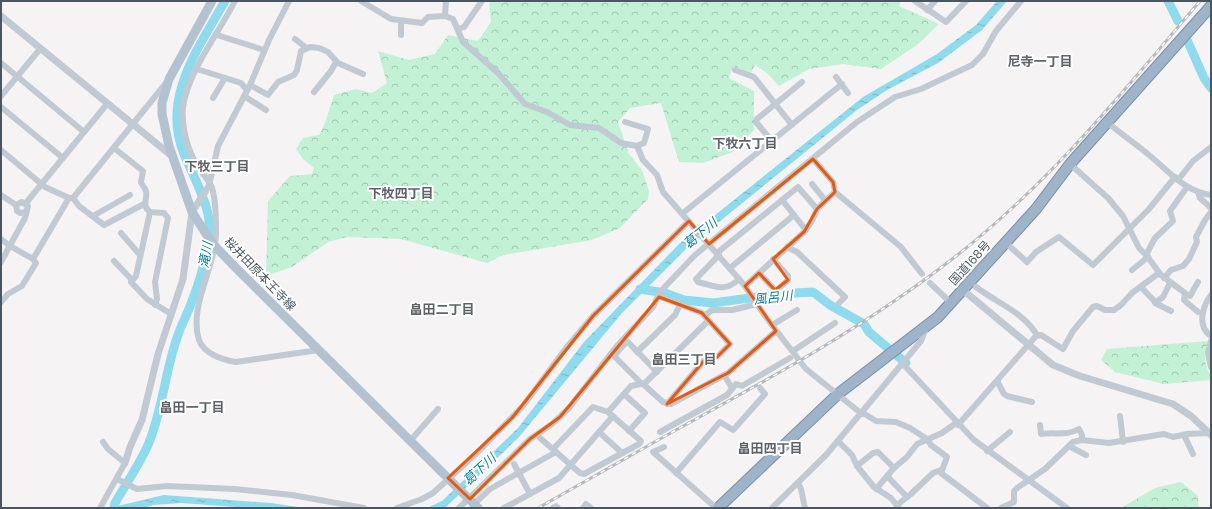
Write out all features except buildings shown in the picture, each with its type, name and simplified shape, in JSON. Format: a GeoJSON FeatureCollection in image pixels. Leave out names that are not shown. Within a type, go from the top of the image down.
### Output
{"type":"FeatureCollection","features":[{"type":"Feature","properties":{"kind":"highway","name":"国道168号"},"geometry":{"type":"LineString","coordinates":[[717,508],[838,394],[927,326],[951,303],[1036,209],[1070,164],[1211,6]]}},
{"type":"Feature","properties":{"kind":"main road","name":"桜井田原本王寺線"},"geometry":{"type":"LineString","coordinates":[[212,1],[169,79],[162,103],[165,132],[172,157],[199,224],[214,245],[474,504]]}},
{"type":"Feature","properties":{"kind":"street"},"geometry":{"type":"LineString","coordinates":[[235,1],[197,69],[185,97],[182,114],[186,140],[193,158],[209,182],[214,195],[214,245],[197,317],[199,339],[205,349],[223,359],[236,362],[319,350]]}},
{"type":"Feature","properties":{"kind":"street"},"geometry":{"type":"LineString","coordinates":[[100,508],[125,463],[130,447],[142,420],[155,364],[185,273],[194,209],[205,192],[209,182],[215,153],[289,1]]}},
{"type":"Feature","properties":{"kind":"street"},"geometry":{"type":"LineString","coordinates":[[361,1],[391,19],[401,21],[410,20],[422,23],[428,17],[445,16],[453,19],[463,42],[498,73],[525,104],[547,112],[570,125],[599,128],[621,143],[637,146],[646,141],[648,129],[625,122]]}},
{"type":"Feature","properties":{"kind":"street"},"geometry":{"type":"LineString","coordinates":[[445,16],[446,1]]}},
{"type":"Feature","properties":{"kind":"street"},"geometry":{"type":"LineString","coordinates":[[458,29],[464,27],[482,1]]}},
{"type":"Feature","properties":{"kind":"street"},"geometry":{"type":"LineString","coordinates":[[915,1],[946,22],[966,1]]}},
{"type":"Feature","properties":{"kind":"street"},"geometry":{"type":"LineString","coordinates":[[927,10],[935,1]]}},
{"type":"Feature","properties":{"kind":"street"},"geometry":{"type":"LineString","coordinates":[[474,504],[530,439],[552,424],[569,408],[616,347],[653,307],[666,284],[695,255],[858,122],[895,97],[922,89],[972,65],[984,54],[996,31],[1020,1]]}},
{"type":"Feature","properties":{"kind":"street"},"geometry":{"type":"LineString","coordinates":[[1,16],[172,157]]}},
{"type":"Feature","properties":{"kind":"street"},"geometry":{"type":"LineString","coordinates":[[401,21],[401,35]]}},
{"type":"Feature","properties":{"kind":"street"},"geometry":{"type":"LineString","coordinates":[[216,35],[264,50]]}},
{"type":"Feature","properties":{"kind":"street"},"geometry":{"type":"LineString","coordinates":[[295,39],[306,49]]}},
{"type":"Feature","properties":{"kind":"street"},"geometry":{"type":"LineString","coordinates":[[247,90],[268,95],[278,82],[294,75],[297,70],[301,51],[315,47],[326,50],[336,62],[363,74]]}},
{"type":"Feature","properties":{"kind":"street"},"geometry":{"type":"LineString","coordinates":[[1,96],[40,49]]}},
{"type":"Feature","properties":{"kind":"street"},"geometry":{"type":"LineString","coordinates":[[314,92],[332,71],[336,62]]}},
{"type":"Feature","properties":{"kind":"street"},"geometry":{"type":"LineString","coordinates":[[1,63],[84,132]]}},
{"type":"Feature","properties":{"kind":"street"},"geometry":{"type":"LineString","coordinates":[[197,69],[240,82],[266,110]]}},
{"type":"Feature","properties":{"kind":"street"},"geometry":{"type":"LineString","coordinates":[[735,70],[754,77],[792,125]]}},
{"type":"Feature","properties":{"kind":"street"},"geometry":{"type":"LineString","coordinates":[[836,77],[848,93]]}},
{"type":"Feature","properties":{"kind":"street"},"geometry":{"type":"LineString","coordinates":[[213,98],[225,78]]}},
{"type":"Feature","properties":{"kind":"street"},"geometry":{"type":"LineString","coordinates":[[33,259],[71,198],[133,125],[169,79]]}},
{"type":"Feature","properties":{"kind":"street"},"geometry":{"type":"LineString","coordinates":[[772,141],[756,122],[757,119],[802,82]]}},
{"type":"Feature","properties":{"kind":"street"},"geometry":{"type":"LineString","coordinates":[[683,213],[842,84]]}},
{"type":"Feature","properties":{"kind":"street"},"geometry":{"type":"LineString","coordinates":[[26,203],[107,104]]}},
{"type":"Feature","properties":{"kind":"street"},"geometry":{"type":"LineString","coordinates":[[1,107],[63,158]]}},
{"type":"Feature","properties":{"kind":"street"},"geometry":{"type":"LineString","coordinates":[[1107,122],[1187,187],[1198,192],[1211,195]]}},
{"type":"Feature","properties":{"kind":"street"},"geometry":{"type":"LineString","coordinates":[[637,146],[643,160],[657,175],[663,192],[683,213],[745,286],[776,331],[810,374],[838,394],[862,414],[876,422],[904,424],[928,439],[931,445],[947,457],[946,463],[941,470],[933,472],[898,507],[891,498],[876,489],[857,466],[852,455],[838,441]]}},
{"type":"Feature","properties":{"kind":"street"},"geometry":{"type":"LineString","coordinates":[[1006,242],[1027,262],[1036,252],[1059,237],[1094,265],[1149,209],[1193,161],[1211,147]]}},
{"type":"Feature","properties":{"kind":"street"},"geometry":{"type":"LineString","coordinates":[[114,148],[143,172],[140,178],[146,191],[144,204],[146,209],[150,212],[164,213],[168,218],[155,282],[157,299],[155,305]]}},
{"type":"Feature","properties":{"kind":"street"},"geometry":{"type":"LineString","coordinates":[[1,150],[41,184],[71,198],[104,225],[144,204]]}},
{"type":"Feature","properties":{"kind":"street"},"geometry":{"type":"LineString","coordinates":[[813,159],[833,182],[835,192],[901,247],[922,274]]}},
{"type":"Feature","properties":{"kind":"street"},"geometry":{"type":"LineString","coordinates":[[1070,164],[1116,207],[1123,216],[1139,248],[1164,278],[1185,294],[1190,296],[1198,282]]}},
{"type":"Feature","properties":{"kind":"street"},"geometry":{"type":"LineString","coordinates":[[812,184],[825,200]]}},
{"type":"Feature","properties":{"kind":"street"},"geometry":{"type":"LineString","coordinates":[[739,279],[732,286],[725,288],[698,282],[696,279],[718,254],[798,187],[817,209]]}},
{"type":"Feature","properties":{"kind":"street"},"geometry":{"type":"LineString","coordinates":[[1132,270],[1147,256],[1154,238],[1172,221],[1170,211],[1187,187]]}},
{"type":"Feature","properties":{"kind":"street"},"geometry":{"type":"LineString","coordinates":[[745,286],[806,230],[817,209],[835,192]]}},
{"type":"Feature","properties":{"kind":"street"},"geometry":{"type":"LineString","coordinates":[[1198,192],[1200,198],[1211,208]]}},
{"type":"Feature","properties":{"kind":"street"},"geometry":{"type":"LineString","coordinates":[[1,195],[16,205],[17,211],[20,213],[26,212]]}},
{"type":"Feature","properties":{"kind":"street"},"geometry":{"type":"LineString","coordinates":[[93,216],[130,195]]}},
{"type":"Feature","properties":{"kind":"street"},"geometry":{"type":"LineString","coordinates":[[782,200],[806,230]]}},
{"type":"Feature","properties":{"kind":"street"},"geometry":{"type":"LineString","coordinates":[[16,205],[19,202],[26,203]]}},
{"type":"Feature","properties":{"kind":"street"},"geometry":{"type":"LineString","coordinates":[[1,262],[25,218],[28,209],[26,203]]}},
{"type":"Feature","properties":{"kind":"street"},"geometry":{"type":"LineString","coordinates":[[132,280],[136,276],[150,212]]}},
{"type":"Feature","properties":{"kind":"street"},"geometry":{"type":"LineString","coordinates":[[1164,278],[1169,272],[1183,266],[1189,259],[1197,242],[1196,237],[1204,220],[1211,212]]}},
{"type":"Feature","properties":{"kind":"street"},"geometry":{"type":"LineString","coordinates":[[730,268],[794,215]]}},
{"type":"Feature","properties":{"kind":"street"},"geometry":{"type":"LineString","coordinates":[[397,508],[422,499],[433,493],[478,452],[512,418],[593,316],[689,221]]}},
{"type":"Feature","properties":{"kind":"street"},"geometry":{"type":"LineString","coordinates":[[121,233],[140,255]]}},
{"type":"Feature","properties":{"kind":"street"},"geometry":{"type":"LineString","coordinates":[[1,239],[36,262],[22,286],[8,294],[1,302]]}},
{"type":"Feature","properties":{"kind":"street"},"geometry":{"type":"LineString","coordinates":[[787,247],[797,252],[845,297],[839,304]]}},
{"type":"Feature","properties":{"kind":"street"},"geometry":{"type":"LineString","coordinates":[[759,272],[775,290],[777,290],[788,280],[788,276],[773,259]]}},
{"type":"Feature","properties":{"kind":"street"},"geometry":{"type":"LineString","coordinates":[[114,261],[147,299],[171,314]]}},
{"type":"Feature","properties":{"kind":"street"},"geometry":{"type":"LineString","coordinates":[[876,489],[894,468],[907,458],[917,444],[942,433],[957,424],[1037,335],[1041,334],[1063,349],[1073,331],[1093,307],[1096,306],[1105,310],[1114,310],[1122,305],[1132,293],[1141,288],[1159,273]]}},
{"type":"Feature","properties":{"kind":"street"},"geometry":{"type":"LineString","coordinates":[[930,283],[951,303]]}},
{"type":"Feature","properties":{"kind":"street"},"geometry":{"type":"LineString","coordinates":[[1155,303],[1163,296],[1170,283]]}},
{"type":"Feature","properties":{"kind":"street"},"geometry":{"type":"LineString","coordinates":[[976,287],[991,298],[1012,308],[1030,325],[1037,335]]}},
{"type":"Feature","properties":{"kind":"street"},"geometry":{"type":"LineString","coordinates":[[1141,288],[1155,303],[1171,311]]}},
{"type":"Feature","properties":{"kind":"street"},"geometry":{"type":"LineString","coordinates":[[963,290],[1027,345],[1060,368],[1173,404],[1191,416],[1210,434]]}},
{"type":"Feature","properties":{"kind":"street"},"geometry":{"type":"LineString","coordinates":[[1185,294],[1184,300],[1198,312],[1200,325],[1209,335]]}},
{"type":"Feature","properties":{"kind":"street"},"geometry":{"type":"LineString","coordinates":[[1198,312],[1211,295]]}},
{"type":"Feature","properties":{"kind":"street"},"geometry":{"type":"LineString","coordinates":[[658,296],[698,311],[730,344],[718,356],[708,356],[667,404]]}},
{"type":"Feature","properties":{"kind":"street"},"geometry":{"type":"LineString","coordinates":[[1206,303],[1202,320],[1209,335]]}},
{"type":"Feature","properties":{"kind":"street"},"geometry":{"type":"LineString","coordinates":[[504,508],[559,478],[599,432],[610,414],[631,386],[643,384],[657,372],[706,319],[712,310],[732,310],[757,304]]}},
{"type":"Feature","properties":{"kind":"street"},"geometry":{"type":"LineString","coordinates":[[637,352],[675,316],[680,305]]}},
{"type":"Feature","properties":{"kind":"street"},"geometry":{"type":"LineString","coordinates":[[772,325],[798,310]]}},
{"type":"Feature","properties":{"kind":"street"},"geometry":{"type":"LineString","coordinates":[[793,351],[835,323]]}},
{"type":"Feature","properties":{"kind":"street"},"geometry":{"type":"LineString","coordinates":[[772,508],[821,461],[862,414],[924,336],[927,326]]}},
{"type":"Feature","properties":{"kind":"street"},"geometry":{"type":"LineString","coordinates":[[657,372],[627,341],[614,356],[643,384],[667,404],[671,404],[724,375],[776,331]]}},
{"type":"Feature","properties":{"kind":"street"},"geometry":{"type":"LineString","coordinates":[[1211,341],[1208,353],[1211,367]]}},
{"type":"Feature","properties":{"kind":"street"},"geometry":{"type":"LineString","coordinates":[[660,432],[727,395],[736,384],[742,386],[790,358]]}},
{"type":"Feature","properties":{"kind":"street"},"geometry":{"type":"LineString","coordinates":[[904,362],[957,424],[987,451],[1067,508]]}},
{"type":"Feature","properties":{"kind":"street"},"geometry":{"type":"LineString","coordinates":[[724,375],[732,388]]}},
{"type":"Feature","properties":{"kind":"street"},"geometry":{"type":"LineString","coordinates":[[996,381],[1004,394],[1007,396],[1032,402]]}},
{"type":"Feature","properties":{"kind":"street"},"geometry":{"type":"LineString","coordinates":[[676,473],[720,422],[727,428],[733,430],[735,428],[765,394],[760,388]]}},
{"type":"Feature","properties":{"kind":"street"},"geometry":{"type":"LineString","coordinates":[[624,394],[645,413],[630,432]]}},
{"type":"Feature","properties":{"kind":"street"},"geometry":{"type":"LineString","coordinates":[[460,508],[474,504],[490,489],[554,450],[590,408],[596,407],[610,414],[641,441],[639,444],[584,474],[580,473],[570,464],[554,450],[540,438]]}},
{"type":"Feature","properties":{"kind":"street"},"geometry":{"type":"LineString","coordinates":[[410,441],[438,409]]}},
{"type":"Feature","properties":{"kind":"street"},"geometry":{"type":"LineString","coordinates":[[1120,416],[1123,442]]}},
{"type":"Feature","properties":{"kind":"street"},"geometry":{"type":"LineString","coordinates":[[1040,425],[1040,434],[1059,432],[1068,434],[1079,429],[1082,440]]}},
{"type":"Feature","properties":{"kind":"street"},"geometry":{"type":"LineString","coordinates":[[599,432],[622,453]]}},
{"type":"Feature","properties":{"kind":"street"},"geometry":{"type":"LineString","coordinates":[[987,451],[1010,432]]}},
{"type":"Feature","properties":{"kind":"street"},"geometry":{"type":"LineString","coordinates":[[1001,508],[1014,502],[1014,491],[1027,480],[1045,469],[1073,442],[1082,440],[1109,443],[1123,442],[1164,434],[1173,437],[1210,434]]}},
{"type":"Feature","properties":{"kind":"street"},"geometry":{"type":"LineString","coordinates":[[1184,435],[1194,454]]}},
{"type":"Feature","properties":{"kind":"street"},"geometry":{"type":"LineString","coordinates":[[103,442],[108,449],[125,463]]}},
{"type":"Feature","properties":{"kind":"street"},"geometry":{"type":"LineString","coordinates":[[1069,446],[1086,455]]}},
{"type":"Feature","properties":{"kind":"street"},"geometry":{"type":"LineString","coordinates":[[664,447],[653,452],[717,508]]}},
{"type":"Feature","properties":{"kind":"street"},"geometry":{"type":"LineString","coordinates":[[857,466],[872,453],[878,452],[894,468]]}},
{"type":"Feature","properties":{"kind":"street"},"geometry":{"type":"LineString","coordinates":[[514,464],[530,494]]}},
{"type":"Feature","properties":{"kind":"street"},"geometry":{"type":"LineString","coordinates":[[941,470],[941,473],[986,508]]}},
{"type":"Feature","properties":{"kind":"street"},"geometry":{"type":"LineString","coordinates":[[887,476],[907,497]]}},
{"type":"Feature","properties":{"kind":"street"},"geometry":{"type":"LineString","coordinates":[[117,479],[132,488],[140,489],[182,486],[234,489],[292,495],[364,508]]}},
{"type":"Feature","properties":{"kind":"street"},"geometry":{"type":"LineString","coordinates":[[798,483],[801,489],[805,508]]}},
{"type":"Feature","properties":{"kind":"street"},"geometry":{"type":"LineString","coordinates":[[583,508],[586,504],[591,508]]}},
{"type":"Feature","properties":{"kind":"street"},"geometry":{"type":"LineString","coordinates":[[553,508],[556,506],[558,508]]}},
{"type":"Feature","properties":{"kind":"highlighted area"},"geometry":{"type":"Polygon","coordinates":[[[813,159],[833,182],[835,192],[817,209],[804,232],[773,259],[788,280],[775,290],[759,273],[745,286],[776,331],[728,373],[667,404],[708,356],[716,358],[730,344],[702,313],[659,297],[560,417],[530,439],[470,499],[448,478],[512,418],[593,316],[689,221],[709,244],[813,159]]]}},
{"type":"Feature","properties":{"kind":"green space"},"geometry":{"type":"Polygon","coordinates":[[[489,1],[901,1],[899,6],[939,24],[917,45],[881,69],[843,64],[809,69],[779,86],[767,73],[755,65],[751,73],[733,66],[729,78],[754,91],[754,130],[733,152],[703,163],[679,162],[661,103],[630,108],[618,122],[629,154],[642,170],[649,191],[648,199],[620,228],[592,240],[503,255],[487,263],[401,239],[347,237],[328,242],[292,267],[266,276],[268,201],[290,176],[312,174],[314,168],[303,159],[296,149],[303,138],[319,135],[325,123],[334,95],[356,89],[372,93],[387,83],[378,51],[409,60],[435,54],[448,35],[478,41],[491,22],[489,1]]]}},
{"type":"Feature","properties":{"kind":"green space"},"geometry":{"type":"Polygon","coordinates":[[[1208,341],[1205,361],[1211,380],[1164,384],[1115,372],[1101,360],[1107,349],[1208,341]]]}},
{"type":"Feature","properties":{"kind":"green space"},"geometry":{"type":"Polygon","coordinates":[[[1181,482],[1198,496],[1199,508],[1121,508],[1155,488],[1181,482]]]}},
{"type":"Feature","properties":{"kind":"water","name":"葛下川"},"geometry":{"type":"Polygon","coordinates":[[[997,1],[1007,1],[982,30],[938,63],[887,90],[857,110],[688,247],[622,313],[519,437],[446,507],[427,508],[442,501],[518,428],[584,342],[680,243],[863,97],[937,54],[976,25],[997,1]]]}},
{"type":"Feature","properties":{"kind":"water"},"geometry":{"type":"Polygon","coordinates":[[[164,495],[271,503],[305,508],[249,508],[182,503],[153,505],[145,508],[109,508],[164,495]]]}},
{"type":"Feature","properties":{"kind":"waterway","name":"滝川"},"geometry":{"type":"LineString","coordinates":[[114,508],[115,503],[137,467],[153,432],[174,348],[196,292],[204,263],[209,232],[208,215],[203,197],[184,154],[178,133],[177,113],[180,94],[186,74],[204,37],[225,1]]}},
{"type":"Feature","properties":{"kind":"waterway"},"geometry":{"type":"LineString","coordinates":[[1168,1],[1178,21]]}},
{"type":"Feature","properties":{"kind":"waterway"},"geometry":{"type":"LineString","coordinates":[[1188,42],[1204,78],[1211,88]]}},
{"type":"Feature","properties":{"kind":"waterway","name":"風呂川"},"geometry":{"type":"LineString","coordinates":[[640,289],[665,293],[684,300],[713,303],[779,294],[813,292],[830,305],[864,324],[869,332],[889,349]]}},
{"type":"Feature","properties":{"kind":"waterway","name":"風呂川"},"geometry":{"type":"LineString","coordinates":[[896,355],[906,363]]}},
{"type":"Feature","properties":{"kind":"railway"},"geometry":{"type":"LineString","coordinates":[[538,508],[812,353],[883,309],[951,260],[986,232],[1051,170],[1142,70],[1200,1]]}},
{"type":"Feature","properties":{"kind":"district","name":"尼寺一丁目"},"geometry":{"type":"Point","coordinates":[1040,61]}},
{"type":"Feature","properties":{"kind":"district","name":"下牧六丁目"},"geometry":{"type":"Point","coordinates":[745,143]}},
{"type":"Feature","properties":{"kind":"district","name":"下牧三丁目"},"geometry":{"type":"Point","coordinates":[217,166]}},
{"type":"Feature","properties":{"kind":"district","name":"下牧四丁目"},"geometry":{"type":"Point","coordinates":[401,193]}},
{"type":"Feature","properties":{"kind":"district","name":"畠田二丁目"},"geometry":{"type":"Point","coordinates":[442,309]}},
{"type":"Feature","properties":{"kind":"district","name":"畠田三丁目"},"geometry":{"type":"Point","coordinates":[684,359]}},
{"type":"Feature","properties":{"kind":"district","name":"畠田一丁目"},"geometry":{"type":"Point","coordinates":[192,407]}},
{"type":"Feature","properties":{"kind":"district","name":"畠田四丁目"},"geometry":{"type":"Point","coordinates":[770,448]}}]}
